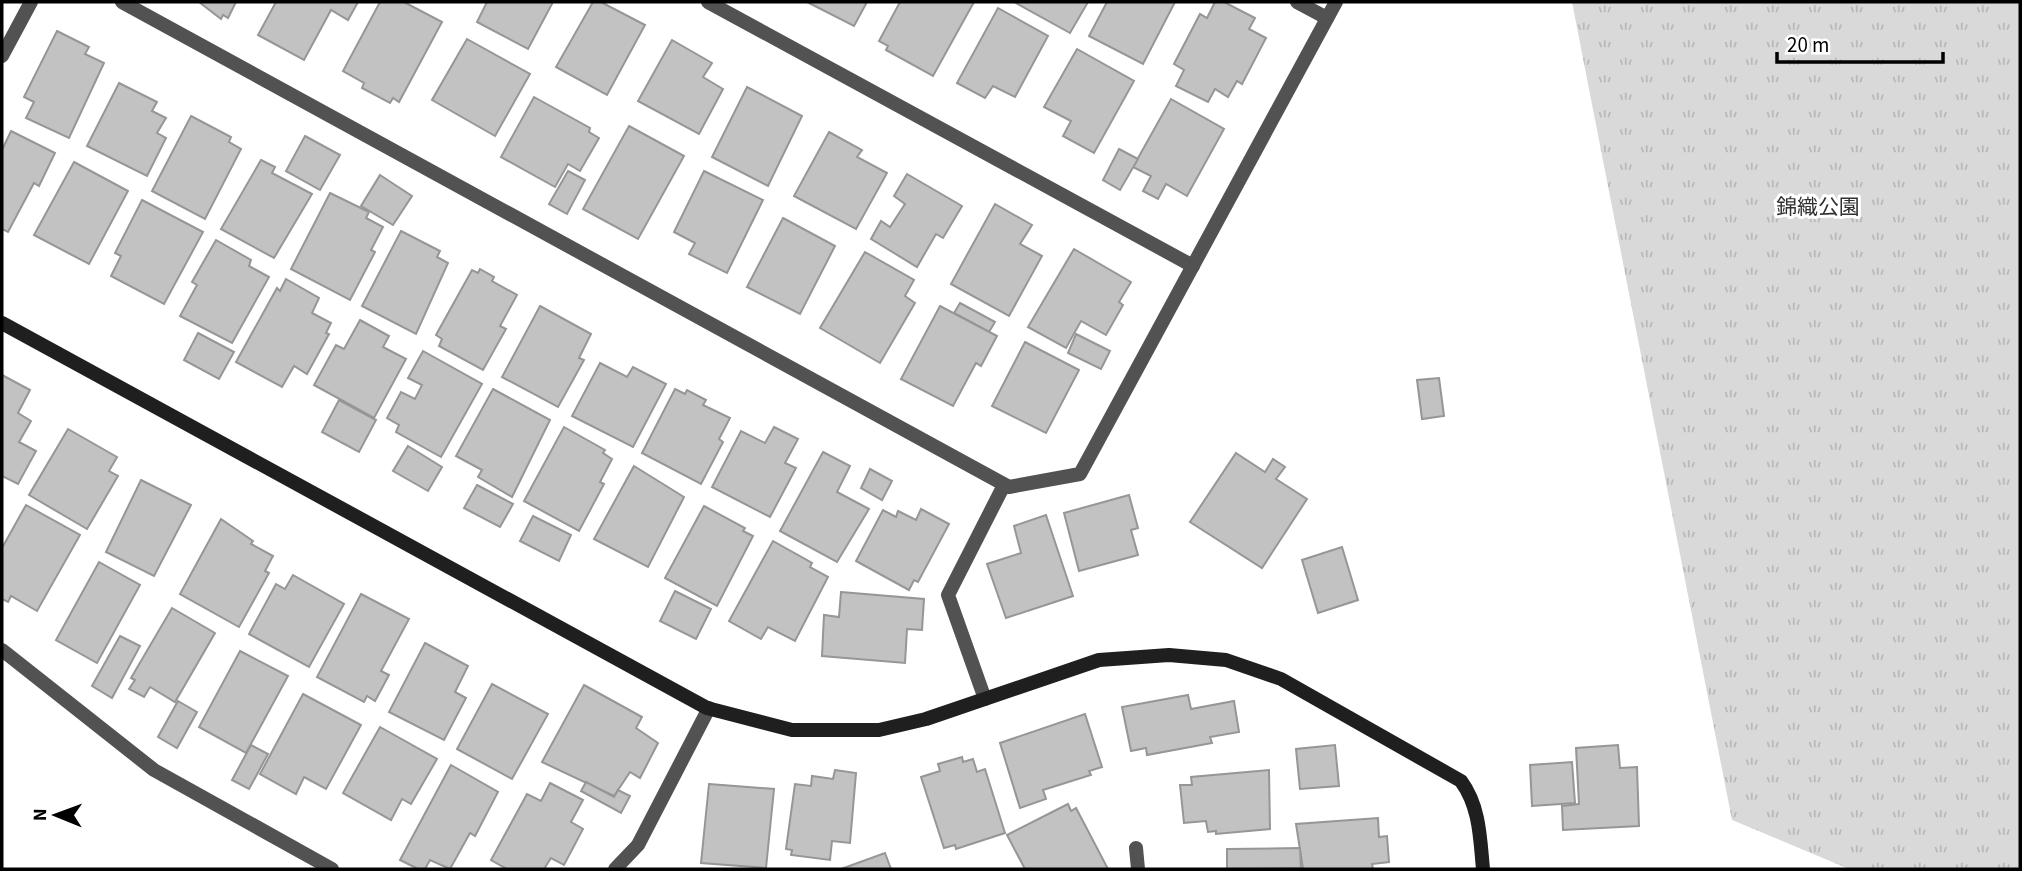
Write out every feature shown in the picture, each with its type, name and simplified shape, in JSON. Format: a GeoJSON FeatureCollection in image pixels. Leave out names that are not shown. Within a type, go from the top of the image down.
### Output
{"type":"FeatureCollection","features":[{"type":"Feature","properties":{"kind":"street"},"geometry":{"type":"LineString","coordinates":[[2,56],[31,2]]}},
{"type":"Feature","properties":{"kind":"street"},"geometry":{"type":"LineString","coordinates":[[122,2],[1009,487],[1080,474],[1336,2]]}},
{"type":"Feature","properties":{"kind":"street"},"geometry":{"type":"LineString","coordinates":[[708,2],[1193,266]]}},
{"type":"Feature","properties":{"kind":"street"},"geometry":{"type":"LineString","coordinates":[[1297,2],[1327,18]]}},
{"type":"Feature","properties":{"kind":"street"},"geometry":{"type":"LineString","coordinates":[[2,323],[709,708],[792,730],[879,730],[926,719],[1099,660],[1169,655],[1226,660],[1281,679],[1461,781],[1470,793],[1477,813],[1483,869]]}},
{"type":"Feature","properties":{"kind":"street"},"geometry":{"type":"LineString","coordinates":[[985,699],[948,595],[1004,485]]}},
{"type":"Feature","properties":{"kind":"street"},"geometry":{"type":"LineString","coordinates":[[2,650],[154,770],[332,869]]}},
{"type":"Feature","properties":{"kind":"street"},"geometry":{"type":"LineString","coordinates":[[615,869],[638,845],[709,708]]}},
{"type":"Feature","properties":{"kind":"street"},"geometry":{"type":"LineString","coordinates":[[1136,848],[1138,869]]}},
{"type":"Feature","properties":{"kind":"green space","name":"錦織公園"},"geometry":{"type":"Polygon","coordinates":[[[1572,2],[2020,2],[2020,869],[1849,869],[1732,820],[1572,2]]]}},
{"type":"Feature","properties":{"kind":"building"},"geometry":{"type":"Polygon","coordinates":[[[199,2],[236,2],[228,18],[223,15],[221,19],[199,2]]]}},
{"type":"Feature","properties":{"kind":"building"},"geometry":{"type":"Polygon","coordinates":[[[276,2],[358,2],[348,20],[331,10],[304,60],[258,35],[276,2]]]}},
{"type":"Feature","properties":{"kind":"building"},"geometry":{"type":"Polygon","coordinates":[[[380,2],[404,2],[442,22],[399,102],[393,98],[390,103],[362,88],[364,83],[343,71],[380,2]]]}},
{"type":"Feature","properties":{"kind":"building"},"geometry":{"type":"Polygon","coordinates":[[[487,2],[553,2],[528,49],[477,22],[487,2]]]}},
{"type":"Feature","properties":{"kind":"building"},"geometry":{"type":"Polygon","coordinates":[[[593,2],[601,2],[645,25],[607,95],[556,67],[593,2]]]}},
{"type":"Feature","properties":{"kind":"building"},"geometry":{"type":"Polygon","coordinates":[[[807,2],[867,2],[854,26],[807,2]]]}},
{"type":"Feature","properties":{"kind":"building"},"geometry":{"type":"Polygon","coordinates":[[[900,2],[974,2],[933,76],[886,50],[888,46],[879,41],[900,2]]]}},
{"type":"Feature","properties":{"kind":"building"},"geometry":{"type":"Polygon","coordinates":[[[1014,2],[1088,2],[1070,33],[1014,2]]]}},
{"type":"Feature","properties":{"kind":"building"},"geometry":{"type":"Polygon","coordinates":[[[1107,2],[1175,2],[1143,64],[1089,36],[1107,2]]]}},
{"type":"Feature","properties":{"kind":"building"},"geometry":{"type":"Polygon","coordinates":[[[1215,2],[1224,2],[1255,18],[1249,29],[1266,38],[1242,84],[1237,81],[1228,97],[1215,89],[1208,102],[1176,86],[1184,70],[1174,64],[1200,14],[1207,18],[1215,2]]]}},
{"type":"Feature","properties":{"kind":"building"},"geometry":{"type":"Polygon","coordinates":[[[998,8],[1048,36],[1015,97],[993,86],[985,98],[957,83],[998,8]]]}},
{"type":"Feature","properties":{"kind":"building"},"geometry":{"type":"Polygon","coordinates":[[[57,31],[89,47],[85,54],[104,63],[69,138],[26,118],[34,102],[24,97],[57,31]]]}},
{"type":"Feature","properties":{"kind":"building"},"geometry":{"type":"Polygon","coordinates":[[[467,39],[530,74],[495,136],[432,100],[467,39]]]}},
{"type":"Feature","properties":{"kind":"building"},"geometry":{"type":"Polygon","coordinates":[[[672,40],[712,63],[703,77],[723,89],[699,134],[638,101],[672,40]]]}},
{"type":"Feature","properties":{"kind":"building"},"geometry":{"type":"Polygon","coordinates":[[[1077,49],[1134,81],[1094,153],[1063,136],[1071,121],[1044,107],[1077,49]]]}},
{"type":"Feature","properties":{"kind":"building"},"geometry":{"type":"Polygon","coordinates":[[[119,83],[157,102],[152,111],[166,118],[157,133],[166,138],[147,176],[87,146],[119,83]]]}},
{"type":"Feature","properties":{"kind":"building"},"geometry":{"type":"Polygon","coordinates":[[[747,87],[802,116],[768,186],[712,157],[747,87]]]}},
{"type":"Feature","properties":{"kind":"building"},"geometry":{"type":"Polygon","coordinates":[[[534,97],[590,128],[589,132],[599,138],[580,171],[568,164],[555,187],[501,157],[534,97]]]}},
{"type":"Feature","properties":{"kind":"building"},"geometry":{"type":"Polygon","coordinates":[[[1171,99],[1224,129],[1187,196],[1166,184],[1158,199],[1143,191],[1151,176],[1133,167],[1171,99]]]}},
{"type":"Feature","properties":{"kind":"building"},"geometry":{"type":"Polygon","coordinates":[[[191,116],[231,137],[229,142],[241,149],[205,219],[152,191],[191,116]]]}},
{"type":"Feature","properties":{"kind":"building"},"geometry":{"type":"Polygon","coordinates":[[[629,126],[684,156],[638,239],[583,209],[629,126]]]}},
{"type":"Feature","properties":{"kind":"building"},"geometry":{"type":"Polygon","coordinates":[[[11,131],[55,153],[39,186],[34,183],[8,232],[2,229],[2,150],[11,131]]]}},
{"type":"Feature","properties":{"kind":"building"},"geometry":{"type":"Polygon","coordinates":[[[829,132],[862,150],[857,157],[887,173],[856,229],[794,196],[829,132]]]}},
{"type":"Feature","properties":{"kind":"building"},"geometry":{"type":"Polygon","coordinates":[[[305,136],[340,155],[320,190],[286,171],[305,136]]]}},
{"type":"Feature","properties":{"kind":"building"},"geometry":{"type":"Polygon","coordinates":[[[1119,149],[1138,159],[1120,190],[1103,180],[1119,149]]]}},
{"type":"Feature","properties":{"kind":"building"},"geometry":{"type":"Polygon","coordinates":[[[261,160],[275,167],[272,173],[312,194],[274,258],[221,229],[261,160]]]}},
{"type":"Feature","properties":{"kind":"building"},"geometry":{"type":"Polygon","coordinates":[[[74,162],[128,191],[89,264],[34,235],[74,162]]]}},
{"type":"Feature","properties":{"kind":"building"},"geometry":{"type":"Polygon","coordinates":[[[568,171],[585,180],[567,214],[549,204],[568,171]]]}},
{"type":"Feature","properties":{"kind":"building"},"geometry":{"type":"Polygon","coordinates":[[[704,171],[763,200],[727,273],[689,254],[695,243],[674,232],[704,171]]]}},
{"type":"Feature","properties":{"kind":"building"},"geometry":{"type":"Polygon","coordinates":[[[907,174],[962,206],[943,238],[936,234],[917,267],[871,239],[881,221],[890,227],[905,204],[894,196],[907,174]]]}},
{"type":"Feature","properties":{"kind":"building"},"geometry":{"type":"Polygon","coordinates":[[[380,175],[412,196],[393,225],[361,206],[380,175]]]}},
{"type":"Feature","properties":{"kind":"building"},"geometry":{"type":"Polygon","coordinates":[[[330,193],[369,212],[366,218],[383,227],[371,250],[375,252],[350,300],[291,269],[330,193]]]}},
{"type":"Feature","properties":{"kind":"building"},"geometry":{"type":"Polygon","coordinates":[[[142,200],[203,232],[164,304],[111,276],[121,256],[115,253],[142,200]]]}},
{"type":"Feature","properties":{"kind":"building"},"geometry":{"type":"Polygon","coordinates":[[[995,204],[1032,225],[1020,244],[1042,256],[1009,316],[951,284],[995,204]]]}},
{"type":"Feature","properties":{"kind":"building"},"geometry":{"type":"Polygon","coordinates":[[[783,218],[835,246],[800,314],[747,287],[783,218]]]}},
{"type":"Feature","properties":{"kind":"building"},"geometry":{"type":"Polygon","coordinates":[[[401,231],[440,251],[437,257],[448,263],[416,334],[362,306],[401,231]]]}},
{"type":"Feature","properties":{"kind":"building"},"geometry":{"type":"Polygon","coordinates":[[[216,240],[251,260],[249,266],[269,277],[232,343],[180,316],[197,285],[192,282],[216,240]]]}},
{"type":"Feature","properties":{"kind":"building"},"geometry":{"type":"Polygon","coordinates":[[[1074,249],[1131,282],[1119,302],[1123,305],[1106,335],[1081,321],[1066,348],[1028,327],[1074,249]]]}},
{"type":"Feature","properties":{"kind":"building"},"geometry":{"type":"Polygon","coordinates":[[[865,252],[914,280],[905,296],[915,303],[880,363],[820,328],[865,252]]]}},
{"type":"Feature","properties":{"kind":"building"},"geometry":{"type":"Polygon","coordinates":[[[480,269],[494,277],[492,281],[517,295],[500,326],[506,329],[483,370],[439,346],[442,339],[436,335],[472,270],[478,273],[480,269]]]}},
{"type":"Feature","properties":{"kind":"building"},"geometry":{"type":"Polygon","coordinates":[[[286,279],[319,298],[312,313],[331,323],[326,333],[329,334],[307,374],[294,366],[282,387],[236,362],[277,288],[280,291],[286,279]]]}},
{"type":"Feature","properties":{"kind":"building"},"geometry":{"type":"Polygon","coordinates":[[[960,303],[995,322],[989,332],[954,313],[960,303]]]}},
{"type":"Feature","properties":{"kind":"building"},"geometry":{"type":"Polygon","coordinates":[[[540,306],[591,334],[579,358],[584,360],[558,407],[502,377],[540,306]]]}},
{"type":"Feature","properties":{"kind":"building"},"geometry":{"type":"Polygon","coordinates":[[[940,306],[997,336],[981,366],[976,363],[953,406],[901,379],[940,306]]]}},
{"type":"Feature","properties":{"kind":"building"},"geometry":{"type":"Polygon","coordinates":[[[360,320],[389,336],[383,347],[406,359],[374,418],[314,385],[336,345],[344,349],[360,320]]]}},
{"type":"Feature","properties":{"kind":"building"},"geometry":{"type":"Polygon","coordinates":[[[198,333],[234,352],[219,379],[184,360],[198,333]]]}},
{"type":"Feature","properties":{"kind":"building"},"geometry":{"type":"Polygon","coordinates":[[[1076,334],[1110,351],[1101,369],[1068,353],[1076,334]]]}},
{"type":"Feature","properties":{"kind":"building"},"geometry":{"type":"Polygon","coordinates":[[[1025,342],[1079,370],[1046,433],[992,406],[1025,342]]]}},
{"type":"Feature","properties":{"kind":"building"},"geometry":{"type":"Polygon","coordinates":[[[423,351],[482,384],[441,457],[396,432],[399,425],[387,418],[401,392],[415,399],[422,385],[408,378],[423,351]]]}},
{"type":"Feature","properties":{"kind":"building"},"geometry":{"type":"Polygon","coordinates":[[[600,363],[627,377],[633,367],[666,384],[633,447],[572,416],[600,363]]]}},
{"type":"Feature","properties":{"kind":"building"},"geometry":{"type":"Polygon","coordinates":[[[2,375],[30,390],[18,413],[31,421],[19,442],[36,451],[18,484],[2,476],[2,375]]]}},
{"type":"Feature","properties":{"kind":"building"},"geometry":{"type":"Polygon","coordinates":[[[1439,378],[1444,416],[1422,419],[1417,380],[1439,378]]]}},
{"type":"Feature","properties":{"kind":"building"},"geometry":{"type":"Polygon","coordinates":[[[493,389],[550,420],[512,497],[478,477],[482,470],[456,456],[493,389]]]}},
{"type":"Feature","properties":{"kind":"building"},"geometry":{"type":"Polygon","coordinates":[[[675,389],[685,394],[687,390],[706,400],[703,405],[730,418],[719,439],[723,442],[701,484],[642,453],[675,389]]]}},
{"type":"Feature","properties":{"kind":"building"},"geometry":{"type":"Polygon","coordinates":[[[339,400],[376,420],[359,452],[322,432],[339,400]]]}},
{"type":"Feature","properties":{"kind":"building"},"geometry":{"type":"Polygon","coordinates":[[[564,427],[605,450],[603,453],[612,459],[600,482],[604,484],[579,531],[524,501],[564,427]]]}},
{"type":"Feature","properties":{"kind":"building"},"geometry":{"type":"Polygon","coordinates":[[[774,427],[798,439],[785,463],[796,468],[770,517],[712,487],[741,431],[765,443],[774,427]]]}},
{"type":"Feature","properties":{"kind":"building"},"geometry":{"type":"Polygon","coordinates":[[[68,429],[117,457],[109,471],[118,476],[87,529],[29,495],[68,429]]]}},
{"type":"Feature","properties":{"kind":"building"},"geometry":{"type":"Polygon","coordinates":[[[408,446],[442,467],[428,491],[393,471],[408,446]]]}},
{"type":"Feature","properties":{"kind":"building"},"geometry":{"type":"Polygon","coordinates":[[[823,452],[850,466],[837,492],[869,509],[837,562],[780,531],[823,452]]]}},
{"type":"Feature","properties":{"kind":"building"},"geometry":{"type":"Polygon","coordinates":[[[1236,453],[1265,472],[1273,459],[1285,467],[1276,479],[1307,499],[1262,568],[1190,522],[1236,453]]]}},
{"type":"Feature","properties":{"kind":"building"},"geometry":{"type":"Polygon","coordinates":[[[634,466],[684,497],[648,567],[594,539],[634,466]]]}},
{"type":"Feature","properties":{"kind":"building"},"geometry":{"type":"Polygon","coordinates":[[[870,469],[892,481],[882,500],[861,488],[870,469]]]}},
{"type":"Feature","properties":{"kind":"building"},"geometry":{"type":"Polygon","coordinates":[[[141,480],[191,505],[154,576],[106,552],[141,480]]]}},
{"type":"Feature","properties":{"kind":"building"},"geometry":{"type":"Polygon","coordinates":[[[477,485],[513,504],[500,527],[464,508],[477,485]]]}},
{"type":"Feature","properties":{"kind":"building"},"geometry":{"type":"Polygon","coordinates":[[[1129,495],[1138,528],[1131,530],[1138,555],[1079,571],[1064,513],[1129,495]]]}},
{"type":"Feature","properties":{"kind":"building"},"geometry":{"type":"Polygon","coordinates":[[[26,505],[80,535],[37,611],[11,596],[8,602],[2,599],[2,548],[26,505]]]}},
{"type":"Feature","properties":{"kind":"building"},"geometry":{"type":"Polygon","coordinates":[[[704,506],[745,528],[743,531],[753,536],[717,606],[665,578],[704,506]]]}},
{"type":"Feature","properties":{"kind":"building"},"geometry":{"type":"Polygon","coordinates":[[[921,509],[949,524],[918,582],[914,580],[909,590],[856,561],[883,510],[896,517],[898,511],[916,520],[921,509]]]}},
{"type":"Feature","properties":{"kind":"building"},"geometry":{"type":"Polygon","coordinates":[[[1046,515],[1073,596],[1006,618],[987,564],[1021,553],[1014,526],[1046,515]]]}},
{"type":"Feature","properties":{"kind":"building"},"geometry":{"type":"Polygon","coordinates":[[[533,516],[571,535],[559,561],[520,541],[533,516]]]}},
{"type":"Feature","properties":{"kind":"building"},"geometry":{"type":"Polygon","coordinates":[[[221,519],[253,541],[251,544],[273,556],[265,571],[269,573],[239,627],[180,594],[221,519]]]}},
{"type":"Feature","properties":{"kind":"building"},"geometry":{"type":"Polygon","coordinates":[[[773,541],[812,563],[810,567],[828,577],[795,641],[768,627],[761,639],[729,621],[773,541]]]}},
{"type":"Feature","properties":{"kind":"building"},"geometry":{"type":"Polygon","coordinates":[[[1342,547],[1358,600],[1318,613],[1302,560],[1342,547]]]}},
{"type":"Feature","properties":{"kind":"building"},"geometry":{"type":"Polygon","coordinates":[[[99,562],[140,585],[97,663],[56,640],[99,562]]]}},
{"type":"Feature","properties":{"kind":"building"},"geometry":{"type":"Polygon","coordinates":[[[293,575],[344,604],[309,667],[249,634],[276,584],[285,589],[293,575]]]}},
{"type":"Feature","properties":{"kind":"building"},"geometry":{"type":"Polygon","coordinates":[[[675,591],[711,609],[696,639],[660,621],[675,591]]]}},
{"type":"Feature","properties":{"kind":"building"},"geometry":{"type":"Polygon","coordinates":[[[841,592],[924,599],[922,630],[907,629],[905,663],[822,656],[824,615],[839,617],[841,592]]]}},
{"type":"Feature","properties":{"kind":"building"},"geometry":{"type":"Polygon","coordinates":[[[361,594],[409,619],[381,671],[389,675],[375,701],[367,696],[364,702],[317,677],[361,594]]]}},
{"type":"Feature","properties":{"kind":"building"},"geometry":{"type":"Polygon","coordinates":[[[172,608],[215,633],[175,702],[150,687],[144,697],[129,689],[135,680],[131,678],[172,608]]]}},
{"type":"Feature","properties":{"kind":"building"},"geometry":{"type":"Polygon","coordinates":[[[120,636],[140,646],[112,698],[92,686],[120,636]]]}},
{"type":"Feature","properties":{"kind":"building"},"geometry":{"type":"Polygon","coordinates":[[[425,643],[468,666],[455,692],[466,698],[444,740],[389,712],[425,643]]]}},
{"type":"Feature","properties":{"kind":"building"},"geometry":{"type":"Polygon","coordinates":[[[240,651],[288,676],[246,753],[199,727],[240,651]]]}},
{"type":"Feature","properties":{"kind":"building"},"geometry":{"type":"Polygon","coordinates":[[[492,684],[548,714],[512,779],[457,749],[492,684]]]}},
{"type":"Feature","properties":{"kind":"building"},"geometry":{"type":"Polygon","coordinates":[[[584,685],[642,717],[636,728],[658,743],[640,778],[630,772],[614,796],[542,762],[584,685]]]}},
{"type":"Feature","properties":{"kind":"building"},"geometry":{"type":"Polygon","coordinates":[[[303,694],[361,725],[326,789],[304,777],[296,794],[260,774],[303,694]]]}},
{"type":"Feature","properties":{"kind":"building"},"geometry":{"type":"Polygon","coordinates":[[[1188,695],[1191,709],[1234,701],[1239,732],[1210,737],[1212,743],[1147,755],[1146,748],[1131,751],[1122,707],[1188,695]]]}},
{"type":"Feature","properties":{"kind":"building"},"geometry":{"type":"Polygon","coordinates":[[[178,701],[197,712],[177,748],[158,737],[178,701]]]}},
{"type":"Feature","properties":{"kind":"building"},"geometry":{"type":"Polygon","coordinates":[[[1085,714],[1102,767],[1089,771],[1091,775],[1043,790],[1046,799],[1020,808],[1000,743],[1085,714]]]}},
{"type":"Feature","properties":{"kind":"building"},"geometry":{"type":"Polygon","coordinates":[[[380,727],[437,759],[411,804],[402,799],[391,820],[343,793],[380,727]]]}},
{"type":"Feature","properties":{"kind":"building"},"geometry":{"type":"Polygon","coordinates":[[[251,745],[268,754],[249,789],[232,780],[251,745]]]}},
{"type":"Feature","properties":{"kind":"building"},"geometry":{"type":"Polygon","coordinates":[[[1335,745],[1339,786],[1300,789],[1296,749],[1335,745]]]}},
{"type":"Feature","properties":{"kind":"building"},"geometry":{"type":"Polygon","coordinates":[[[1618,745],[1620,768],[1637,767],[1639,826],[1563,830],[1562,806],[1579,804],[1576,748],[1618,745]]]}},
{"type":"Feature","properties":{"kind":"building"},"geometry":{"type":"Polygon","coordinates":[[[962,757],[963,762],[973,759],[977,772],[985,769],[1005,833],[956,849],[955,845],[944,848],[921,777],[940,771],[938,764],[962,757]]]}},
{"type":"Feature","properties":{"kind":"building"},"geometry":{"type":"Polygon","coordinates":[[[1572,762],[1575,803],[1532,806],[1530,765],[1572,762]]]}},
{"type":"Feature","properties":{"kind":"building"},"geometry":{"type":"Polygon","coordinates":[[[451,765],[498,792],[475,836],[470,833],[450,869],[430,860],[425,869],[418,869],[400,860],[451,765]]]}},
{"type":"Feature","properties":{"kind":"building"},"geometry":{"type":"Polygon","coordinates":[[[835,770],[856,773],[850,843],[832,841],[830,860],[791,855],[792,850],[786,849],[795,784],[811,786],[812,776],[833,779],[835,770]]]}},
{"type":"Feature","properties":{"kind":"building"},"geometry":{"type":"Polygon","coordinates":[[[1269,770],[1270,829],[1216,834],[1216,831],[1208,832],[1206,821],[1184,823],[1180,785],[1192,785],[1191,777],[1269,770]]]}},
{"type":"Feature","properties":{"kind":"building"},"geometry":{"type":"Polygon","coordinates":[[[586,782],[614,797],[618,790],[630,796],[621,813],[581,791],[586,782]]]}},
{"type":"Feature","properties":{"kind":"building"},"geometry":{"type":"Polygon","coordinates":[[[550,783],[583,800],[571,822],[583,829],[564,865],[551,858],[544,869],[507,869],[491,860],[527,794],[541,801],[550,783]]]}},
{"type":"Feature","properties":{"kind":"building"},"geometry":{"type":"Polygon","coordinates":[[[709,784],[774,789],[766,868],[701,863],[709,784]]]}},
{"type":"Feature","properties":{"kind":"building"},"geometry":{"type":"Polygon","coordinates":[[[1068,804],[1071,811],[1076,808],[1108,869],[1025,869],[1007,835],[1068,804]]]}},
{"type":"Feature","properties":{"kind":"building"},"geometry":{"type":"Polygon","coordinates":[[[1378,818],[1379,837],[1387,836],[1389,862],[1372,864],[1373,869],[1303,869],[1296,824],[1378,818]]]}},
{"type":"Feature","properties":{"kind":"building"},"geometry":{"type":"Polygon","coordinates":[[[1300,848],[1301,868],[1227,869],[1227,849],[1300,848]]]}},
{"type":"Feature","properties":{"kind":"building"},"geometry":{"type":"Polygon","coordinates":[[[885,853],[891,869],[841,869],[885,853]]]}}]}
